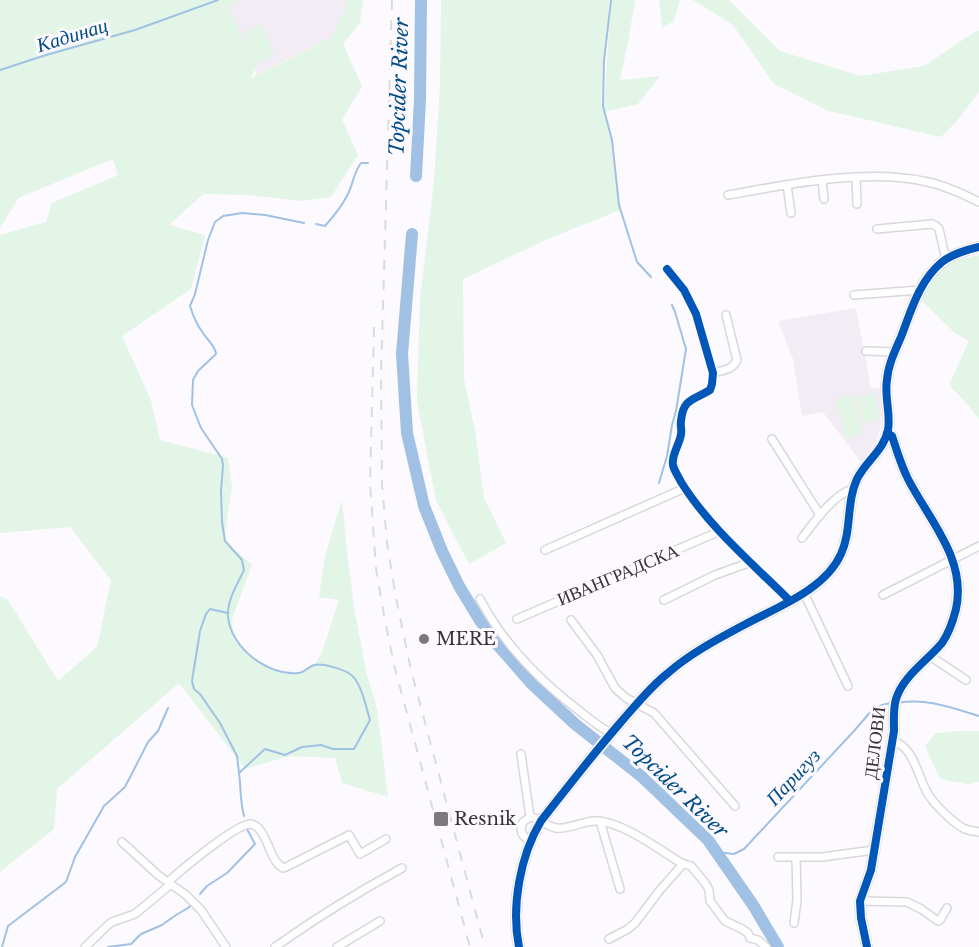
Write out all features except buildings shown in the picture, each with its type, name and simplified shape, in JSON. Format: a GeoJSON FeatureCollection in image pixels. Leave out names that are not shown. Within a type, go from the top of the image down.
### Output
{"type":"FeatureCollection","features":[{"type":"Feature","properties":{"kind":"street"},"geometry":{"type":"LineString","coordinates":[[728,195],[822,180],[881,176],[925,181],[979,202]]}},
{"type":"Feature","properties":{"kind":"street"},"geometry":{"type":"LineString","coordinates":[[856,177],[857,204]]}},
{"type":"Feature","properties":{"kind":"street"},"geometry":{"type":"LineString","coordinates":[[822,180],[824,199]]}},
{"type":"Feature","properties":{"kind":"street"},"geometry":{"type":"LineString","coordinates":[[787,185],[791,213]]}},
{"type":"Feature","properties":{"kind":"street"},"geometry":{"type":"LineString","coordinates":[[877,229],[932,224],[939,229],[946,260]]}},
{"type":"Feature","properties":{"kind":"street"},"geometry":{"type":"LineString","coordinates":[[519,947],[516,927],[517,894],[531,841],[542,821],[610,735],[667,674],[695,653],[722,636],[804,593],[830,572],[841,554],[847,537],[853,492],[860,475],[881,447],[887,433],[889,420],[886,400],[887,378],[920,290],[929,276],[946,260],[960,252],[979,247]]}},
{"type":"Feature","properties":{"kind":"street"},"geometry":{"type":"LineString","coordinates":[[667,269],[684,290],[692,305],[712,373],[710,390],[689,400],[682,410],[681,436],[673,465],[698,506],[790,601]]}},
{"type":"Feature","properties":{"kind":"street"},"geometry":{"type":"LineString","coordinates":[[854,295],[920,290]]}},
{"type":"Feature","properties":{"kind":"street"},"geometry":{"type":"LineString","coordinates":[[712,373],[730,368],[737,360],[726,315]]}},
{"type":"Feature","properties":{"kind":"street"},"geometry":{"type":"LineString","coordinates":[[866,351],[895,352]]}},
{"type":"Feature","properties":{"kind":"street","name":"ДЕЛОВИ"},"geometry":{"type":"LineString","coordinates":[[867,947],[860,901],[871,870],[893,741],[895,701],[902,684],[946,637],[954,617],[958,597],[953,559],[908,478],[892,436],[887,433]]}},
{"type":"Feature","properties":{"kind":"street"},"geometry":{"type":"LineString","coordinates":[[772,439],[820,514]]}},
{"type":"Feature","properties":{"kind":"street"},"geometry":{"type":"LineString","coordinates":[[545,550],[685,488]]}},
{"type":"Feature","properties":{"kind":"street"},"geometry":{"type":"LineString","coordinates":[[802,538],[820,514],[843,493],[853,492]]}},
{"type":"Feature","properties":{"kind":"street","name":"ИВАНГРАДСКА"},"geometry":{"type":"LineString","coordinates":[[517,619],[720,531]]}},
{"type":"Feature","properties":{"kind":"street"},"geometry":{"type":"LineString","coordinates":[[883,595],[979,546]]}},
{"type":"Feature","properties":{"kind":"street"},"geometry":{"type":"LineString","coordinates":[[664,600],[715,575],[751,562]]}},
{"type":"Feature","properties":{"kind":"street"},"geometry":{"type":"LineString","coordinates":[[804,593],[848,686]]}},
{"type":"Feature","properties":{"kind":"street"},"geometry":{"type":"LineString","coordinates":[[480,599],[506,641],[541,679],[610,735]]}},
{"type":"Feature","properties":{"kind":"street"},"geometry":{"type":"LineString","coordinates":[[571,620],[597,656],[615,688],[626,698],[654,713],[735,806]]}},
{"type":"Feature","properties":{"kind":"street"},"geometry":{"type":"LineString","coordinates":[[930,656],[966,680]]}},
{"type":"Feature","properties":{"kind":"street"},"geometry":{"type":"LineString","coordinates":[[893,741],[910,754],[927,793],[932,799],[961,826],[979,832]]}},
{"type":"Feature","properties":{"kind":"street"},"geometry":{"type":"LineString","coordinates":[[522,754],[530,817]]}},
{"type":"Feature","properties":{"kind":"street"},"geometry":{"type":"LineString","coordinates":[[531,841],[524,837],[520,830],[522,822],[530,817],[558,828],[592,821],[610,823],[623,828],[683,864],[691,866],[706,884],[710,901],[725,921],[748,933],[751,947]]}},
{"type":"Feature","properties":{"kind":"street"},"geometry":{"type":"LineString","coordinates":[[600,821],[620,889]]}},
{"type":"Feature","properties":{"kind":"street"},"geometry":{"type":"LineString","coordinates":[[85,947],[112,922],[135,914],[214,845],[247,825],[251,824],[258,828],[276,861],[283,868],[349,835],[360,854],[386,839]]}},
{"type":"Feature","properties":{"kind":"street"},"geometry":{"type":"LineString","coordinates":[[122,842],[201,910],[226,947]]}},
{"type":"Feature","properties":{"kind":"street"},"geometry":{"type":"LineString","coordinates":[[778,857],[828,857],[874,850]]}},
{"type":"Feature","properties":{"kind":"street"},"geometry":{"type":"LineString","coordinates":[[794,923],[797,900],[796,858]]}},
{"type":"Feature","properties":{"kind":"street"},"geometry":{"type":"LineString","coordinates":[[609,939],[635,923],[683,864]]}},
{"type":"Feature","properties":{"kind":"street"},"geometry":{"type":"LineString","coordinates":[[275,947],[366,887],[402,868]]}},
{"type":"Feature","properties":{"kind":"street"},"geometry":{"type":"LineString","coordinates":[[860,901],[907,902],[939,921],[947,908]]}},
{"type":"Feature","properties":{"kind":"street"},"geometry":{"type":"LineString","coordinates":[[337,947],[380,921]]}},
{"type":"Feature","properties":{"kind":"street"},"geometry":{"type":"LineString","coordinates":[[750,938],[758,940],[766,947]]}},
{"type":"Feature","properties":{"kind":"shaded area"},"geometry":{"type":"Polygon","coordinates":[[[241,0],[348,0],[332,37],[257,75],[228,6],[241,0]]]}},
{"type":"Feature","properties":{"kind":"shaded area"},"geometry":{"type":"Polygon","coordinates":[[[856,308],[871,388],[880,388],[882,417],[876,441],[861,462],[823,412],[802,416],[793,359],[778,321],[856,308]]]}},
{"type":"Feature","properties":{"kind":"green space"},"geometry":{"type":"Polygon","coordinates":[[[0,0],[241,0],[229,6],[238,29],[252,54],[243,32],[261,24],[275,55],[257,63],[251,78],[332,37],[348,0],[363,0],[360,23],[343,44],[362,86],[342,120],[358,155],[331,197],[301,201],[247,195],[203,194],[169,225],[205,235],[191,289],[122,336],[151,400],[160,440],[228,458],[232,487],[224,540],[252,565],[232,619],[234,639],[252,658],[279,671],[300,674],[314,665],[321,655],[339,600],[319,597],[325,556],[342,500],[355,613],[366,671],[377,708],[388,797],[342,783],[335,758],[289,756],[245,769],[179,683],[57,789],[54,829],[0,872],[0,596],[8,600],[58,681],[97,647],[111,580],[70,527],[0,533],[0,235],[46,222],[52,203],[118,175],[113,159],[18,198],[0,229],[0,0]]]}},
{"type":"Feature","properties":{"kind":"green space"},"geometry":{"type":"Polygon","coordinates":[[[441,0],[609,0],[601,101],[604,109],[611,0],[635,0],[620,80],[660,76],[638,104],[604,112],[612,140],[620,210],[550,238],[463,279],[464,379],[475,430],[484,498],[506,543],[469,564],[436,501],[417,401],[420,299],[434,182],[440,86],[441,0]]]}},
{"type":"Feature","properties":{"kind":"green space"},"geometry":{"type":"Polygon","coordinates":[[[659,0],[680,0],[674,21],[662,28],[659,0]]]}},
{"type":"Feature","properties":{"kind":"green space"},"geometry":{"type":"Polygon","coordinates":[[[693,0],[729,0],[780,51],[860,76],[924,66],[979,31],[979,92],[941,137],[829,111],[774,84],[733,25],[693,0]]]}},
{"type":"Feature","properties":{"kind":"green space"},"geometry":{"type":"Polygon","coordinates":[[[979,255],[979,419],[949,385],[969,341],[955,333],[920,299],[947,262],[979,255]]]}},
{"type":"Feature","properties":{"kind":"green space"},"geometry":{"type":"Polygon","coordinates":[[[874,393],[880,419],[863,423],[857,397],[874,393]]]}},
{"type":"Feature","properties":{"kind":"green space"},"geometry":{"type":"Polygon","coordinates":[[[854,394],[863,434],[845,438],[835,399],[854,394]]]}},
{"type":"Feature","properties":{"kind":"green space"},"geometry":{"type":"Polygon","coordinates":[[[979,731],[979,782],[968,784],[940,779],[925,746],[936,733],[979,731]]]}},
{"type":"Feature","properties":{"kind":"waterway","name":"Кадинац"},"geometry":{"type":"LineString","coordinates":[[0,70],[135,30],[218,0]]}},
{"type":"Feature","properties":{"kind":"waterway","name":"Topcider River"},"geometry":{"type":"LineString","coordinates":[[416,176],[420,99],[421,0]]}},
{"type":"Feature","properties":{"kind":"waterway"},"geometry":{"type":"LineString","coordinates":[[611,0],[604,61],[603,106],[612,140],[619,205],[637,262],[651,277]]}},
{"type":"Feature","properties":{"kind":"waterway"},"geometry":{"type":"LineString","coordinates":[[316,224],[325,226],[332,218],[348,194],[361,163],[368,163]]}},
{"type":"Feature","properties":{"kind":"waterway"},"geometry":{"type":"LineString","coordinates":[[244,816],[239,773],[265,749],[285,755],[302,747],[321,745],[333,749],[354,749],[370,720],[360,688],[350,674],[343,670],[318,665],[300,673],[275,670],[253,658],[236,639],[228,611],[233,593],[244,570],[242,560],[225,541],[222,522],[222,459],[201,428],[192,405],[193,380],[198,371],[216,354],[197,324],[190,306],[215,222],[223,216],[242,213],[304,223]]}},
{"type":"Feature","properties":{"kind":"waterway","name":"Topcider River"},"geometry":{"type":"LineString","coordinates":[[412,234],[402,354],[407,433],[424,506],[459,586],[496,643],[531,683],[575,724],[641,776],[708,840],[753,905],[778,947]]}},
{"type":"Feature","properties":{"kind":"waterway"},"geometry":{"type":"LineString","coordinates":[[659,483],[667,456],[686,349],[672,305]]}},
{"type":"Feature","properties":{"kind":"waterway"},"geometry":{"type":"LineString","coordinates":[[228,613],[210,609],[206,614],[200,631],[192,681],[194,689],[220,723],[237,756],[239,773]]}},
{"type":"Feature","properties":{"kind":"waterway","name":"Паригуз"},"geometry":{"type":"LineString","coordinates":[[717,852],[734,854],[744,849],[873,709],[891,703]]}},
{"type":"Feature","properties":{"kind":"waterway","name":"Паригуз"},"geometry":{"type":"LineString","coordinates":[[897,703],[928,703],[979,716]]}},
{"type":"Feature","properties":{"kind":"waterway"},"geometry":{"type":"LineString","coordinates":[[2,947],[8,926],[66,882],[75,857],[104,806],[125,787],[148,742],[158,731],[168,708]]}},
{"type":"Feature","properties":{"kind":"waterway"},"geometry":{"type":"LineString","coordinates":[[200,894],[207,886],[227,873],[255,844],[247,829]]}},
{"type":"Feature","properties":{"kind":"waterway"},"geometry":{"type":"LineString","coordinates":[[108,947],[131,944],[141,934],[162,925],[191,905]]}},
{"type":"Feature","properties":{"kind":"railway"},"geometry":{"type":"LineString","coordinates":[[392,0],[381,373],[382,484],[387,543],[411,670],[485,947]]}},
{"type":"Feature","properties":{"kind":"railway"},"geometry":{"type":"LineString","coordinates":[[374,327],[370,483],[376,569],[394,665],[470,947]]}},
{"type":"Feature","properties":{"kind":"cycle path"},"geometry":{"type":"LineString","coordinates":[[519,947],[516,915],[519,882],[534,835],[541,821],[600,746],[661,678],[715,641],[812,588],[834,567],[847,536],[851,497],[857,479],[886,437],[889,424],[886,386],[889,369],[917,297],[927,278],[942,262],[964,251],[979,247]]}},
{"type":"Feature","properties":{"kind":"cycle path"},"geometry":{"type":"LineString","coordinates":[[667,269],[684,290],[696,314],[713,373],[710,390],[690,401],[684,408],[680,438],[673,457],[674,467],[681,482],[704,514],[790,601]]}},
{"type":"Feature","properties":{"kind":"cycle path"},"geometry":{"type":"LineString","coordinates":[[867,947],[860,901],[871,870],[894,731],[896,699],[904,683],[942,643],[955,613],[958,591],[956,573],[944,541],[908,479],[892,436],[887,433]]}},
{"type":"Feature","properties":{"kind":"place","name":"MERE"},"geometry":{"type":"Point","coordinates":[424,639]}},
{"type":"Feature","properties":{"kind":"place","name":"Resnik"},"geometry":{"type":"Point","coordinates":[441,819]}}]}
